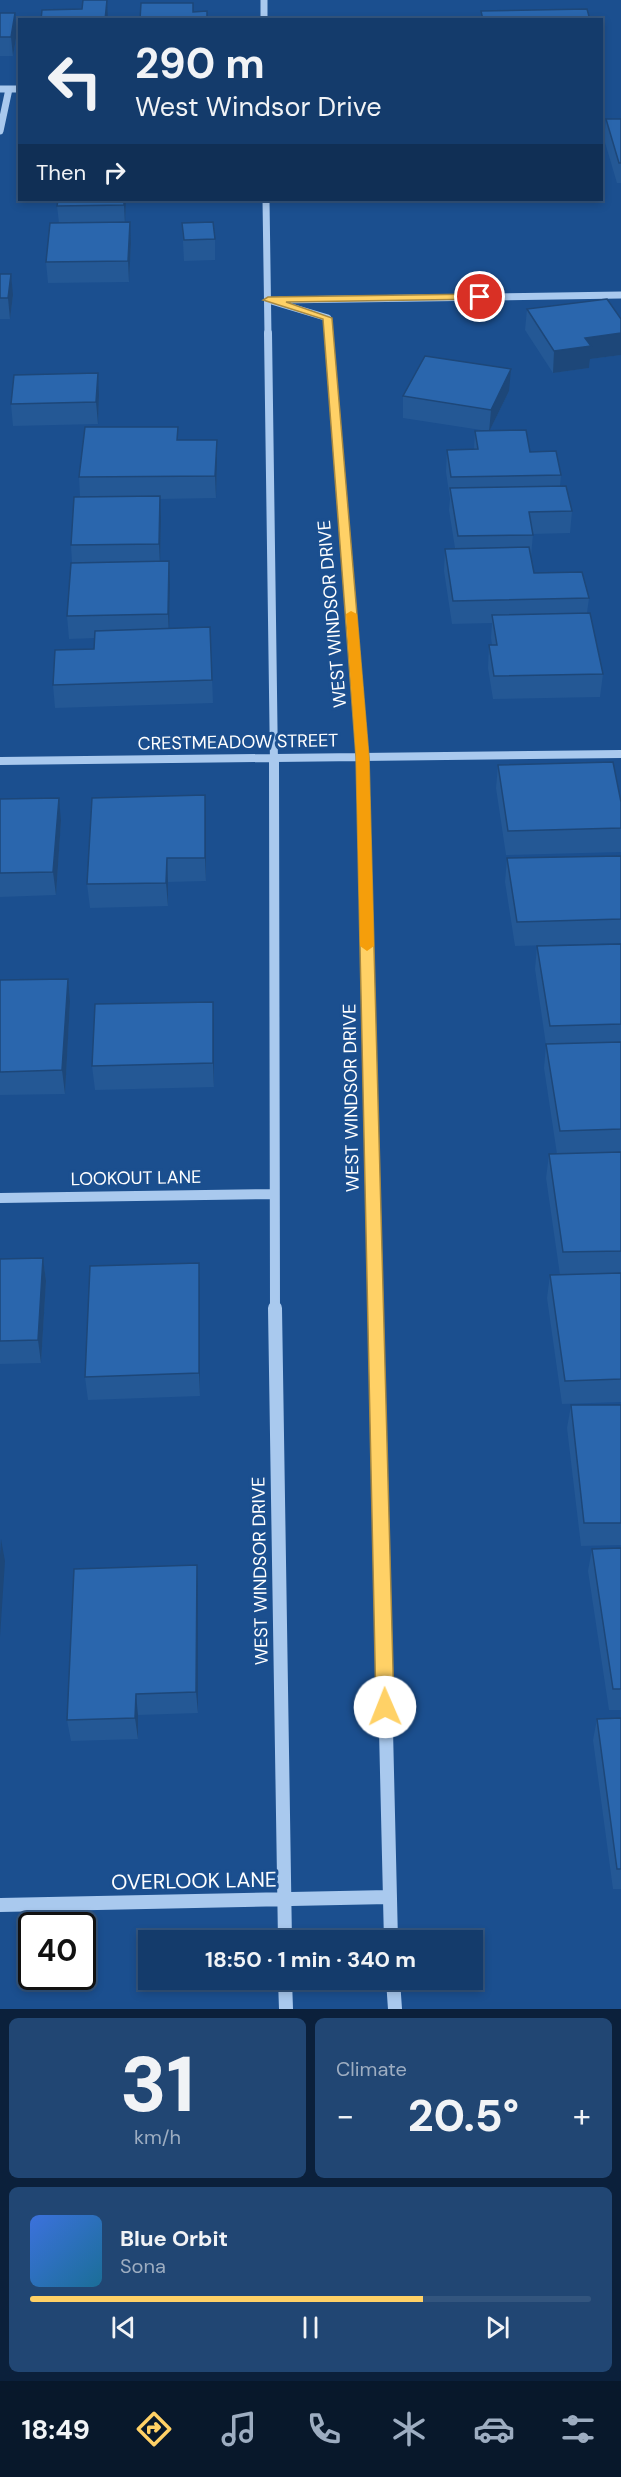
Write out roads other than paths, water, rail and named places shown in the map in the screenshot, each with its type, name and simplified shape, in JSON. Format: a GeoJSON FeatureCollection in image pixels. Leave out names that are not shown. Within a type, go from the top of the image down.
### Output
{"type":"FeatureCollection","features":[{"type":"Feature","properties":{"kind":"street"},"geometry":{"type":"LineString","coordinates":[[264,0],[264,18]]}},
{"type":"Feature","properties":{"kind":"street"},"geometry":{"type":"LineString","coordinates":[[0,89],[18,89]]}},
{"type":"Feature","properties":{"kind":"street"},"geometry":{"type":"LineString","coordinates":[[0,130],[9,89]]}},
{"type":"Feature","properties":{"kind":"street","name":"WEST WINDSOR DRIVE"},"geometry":{"type":"LineString","coordinates":[[266,201],[274,759],[273,1194],[285,1930]]}},
{"type":"Feature","properties":{"kind":"street"},"geometry":{"type":"LineString","coordinates":[[268,300],[621,295]]}},
{"type":"Feature","properties":{"kind":"street","name":"WEST WINDSOR DRIVE"},"geometry":{"type":"LineString","coordinates":[[268,300],[328,318],[363,757],[391,1930]]}},
{"type":"Feature","properties":{"kind":"street","name":"CRESTMEADOW STREET"},"geometry":{"type":"LineString","coordinates":[[0,761],[621,754]]}},
{"type":"Feature","properties":{"kind":"street","name":"LOOKOUT LANE"},"geometry":{"type":"LineString","coordinates":[[0,1198],[273,1194]]}},
{"type":"Feature","properties":{"kind":"street","name":"OVERLOOK LANE"},"geometry":{"type":"LineString","coordinates":[[0,1905],[389,1897]]}},
{"type":"Feature","properties":{"kind":"street"},"geometry":{"type":"LineString","coordinates":[[285,1990],[286,2009]]}},
{"type":"Feature","properties":{"kind":"street"},"geometry":{"type":"LineString","coordinates":[[394,1990],[395,2009]]}}]}
